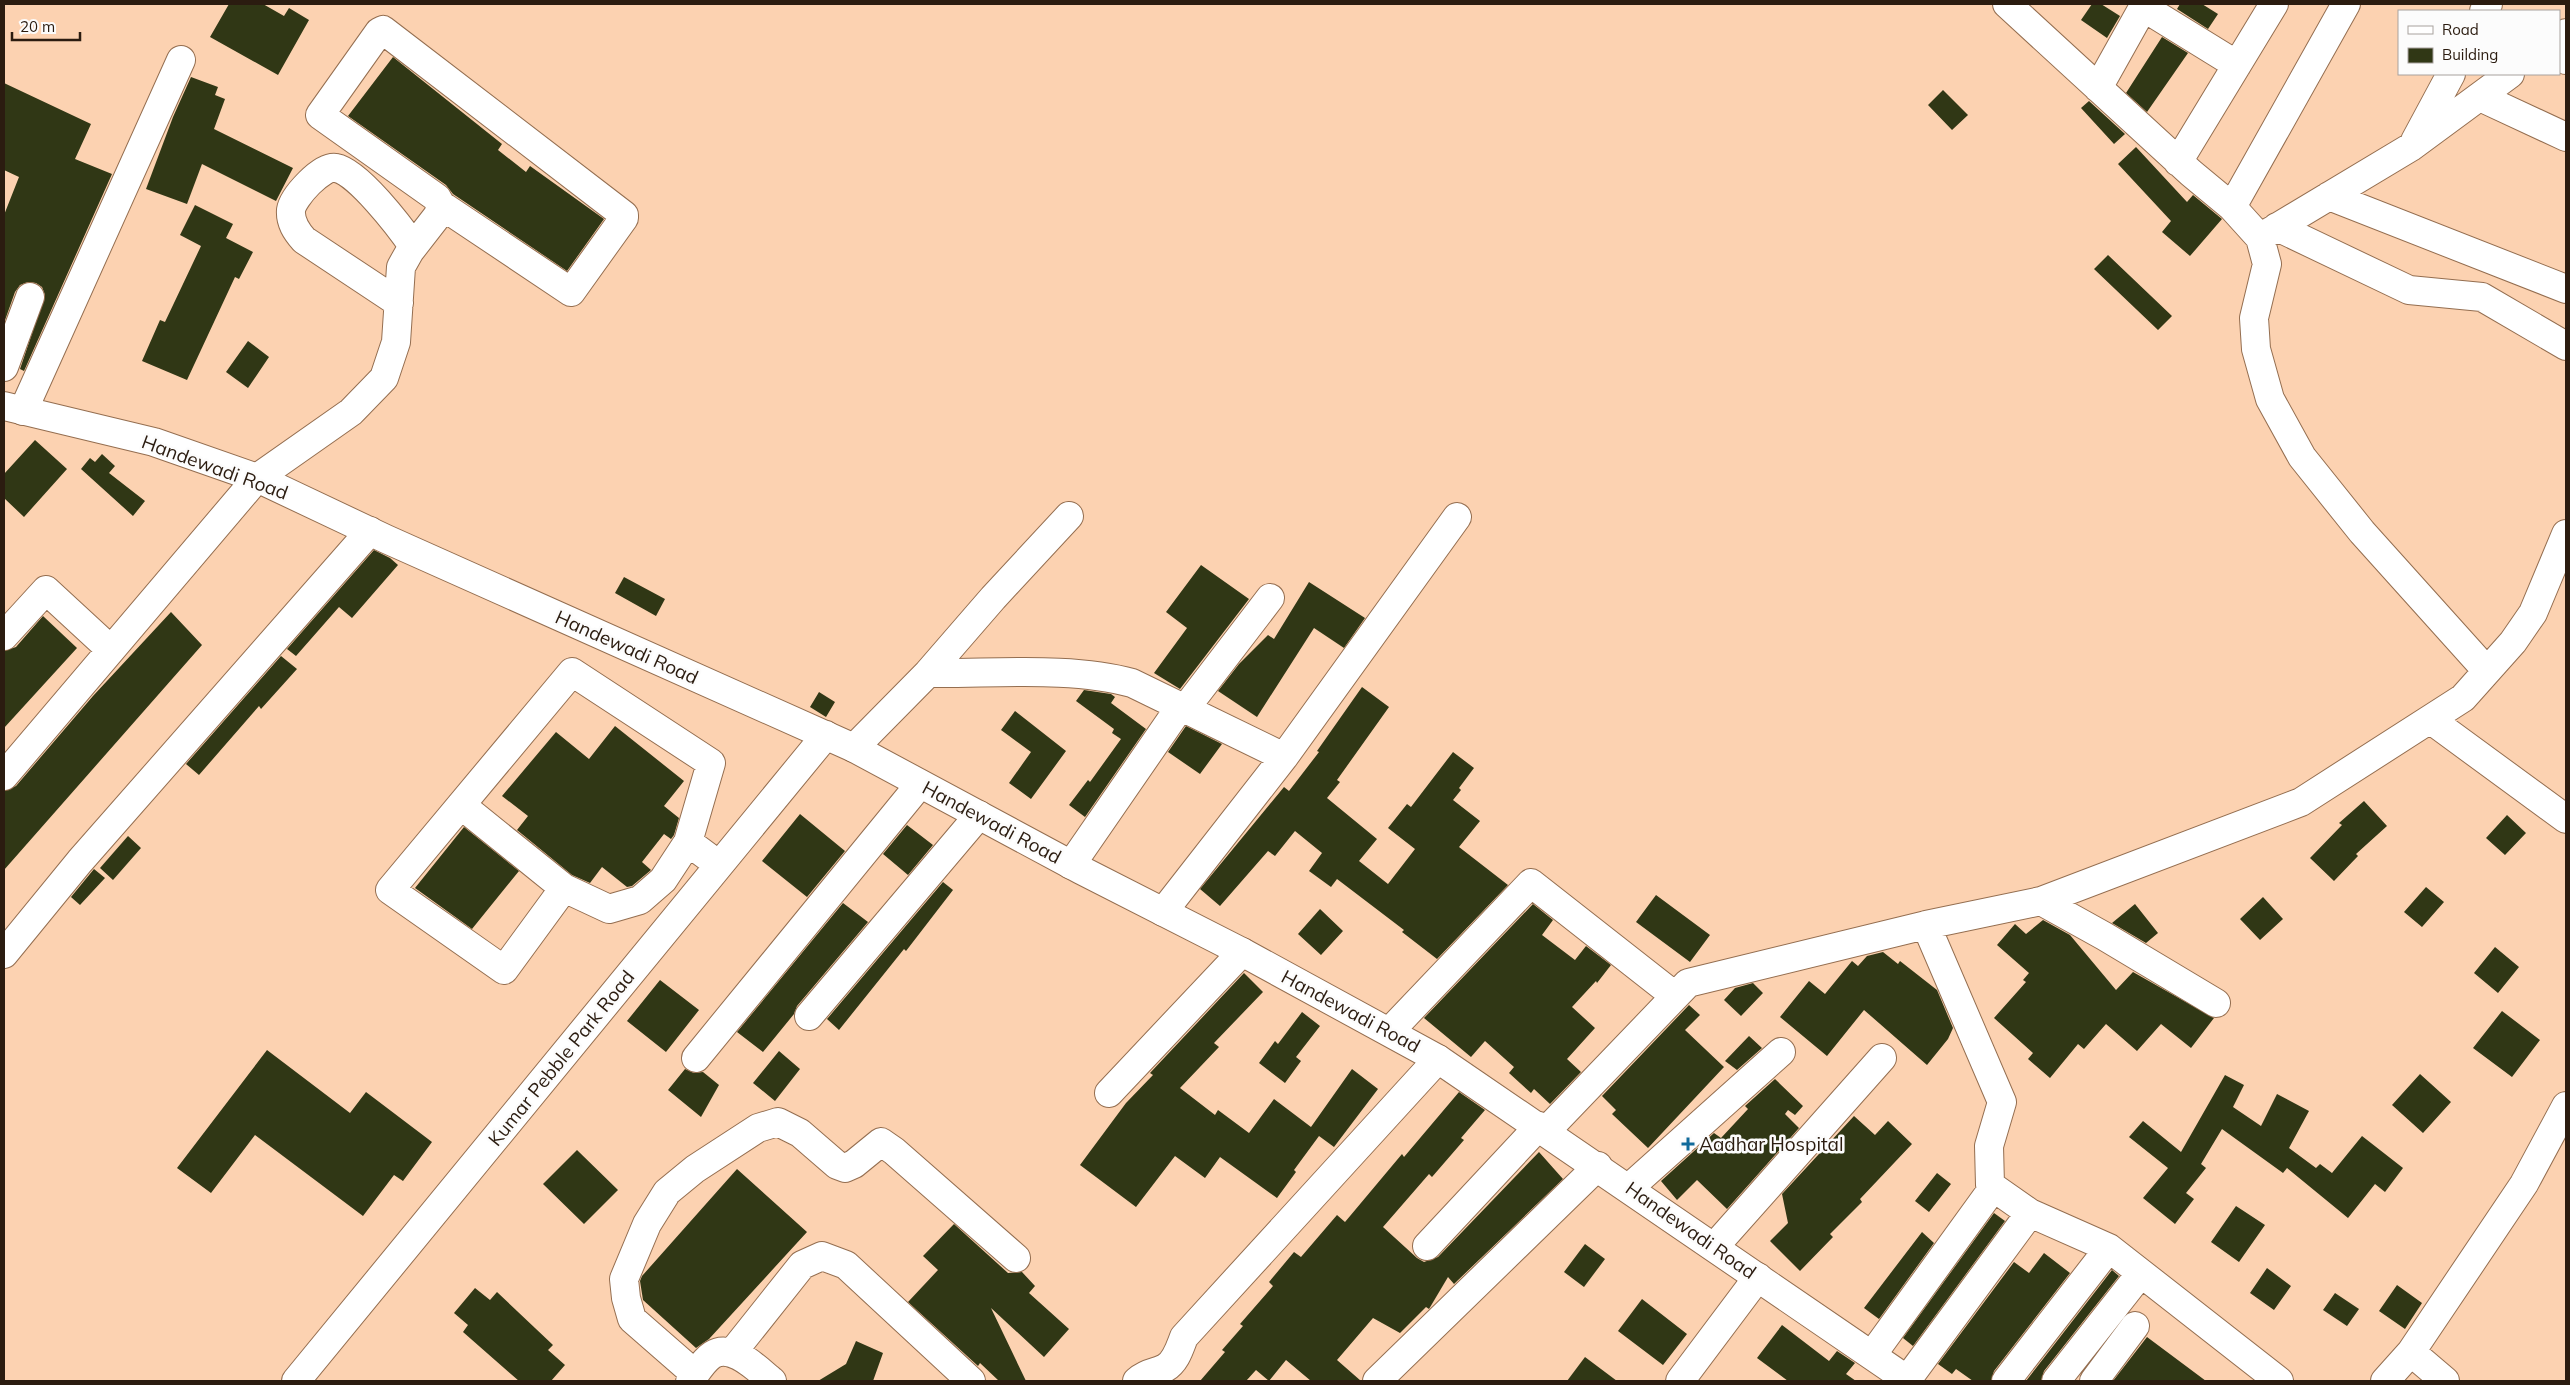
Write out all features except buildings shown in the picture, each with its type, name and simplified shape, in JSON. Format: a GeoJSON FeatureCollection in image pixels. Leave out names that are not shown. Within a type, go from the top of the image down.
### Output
{"type":"FeatureCollection","features":[{"type":"Feature","properties":{"kind":"street"},"geometry":{"type":"LineString","coordinates":[[2006,4],[2178,162],[2232,208],[2268,233],[2409,290],[2482,297],[2566,346]]}},
{"type":"Feature","properties":{"kind":"street"},"geometry":{"type":"LineString","coordinates":[[2178,162],[2274,4]]}},
{"type":"Feature","properties":{"kind":"street"},"geometry":{"type":"LineString","coordinates":[[2232,208],[2346,4]]}},
{"type":"Feature","properties":{"kind":"street"},"geometry":{"type":"LineString","coordinates":[[2098,88],[2144,5],[2237,65]]}},
{"type":"Feature","properties":{"kind":"street"},"geometry":{"type":"LineString","coordinates":[[4,776],[257,478],[350,412],[384,378],[396,342],[401,267],[413,246],[438,215],[441,205],[437,198],[320,115],[379,32],[383,30],[608,203],[624,218],[571,292],[441,205]]}},
{"type":"Feature","properties":{"kind":"street"},"geometry":{"type":"LineString","coordinates":[[14,408],[181,60]]}},
{"type":"Feature","properties":{"kind":"street"},"geometry":{"type":"LineString","coordinates":[[2411,147],[2449,75]]}},
{"type":"Feature","properties":{"kind":"street"},"geometry":{"type":"LineString","coordinates":[[2268,233],[2411,147],[2509,75]]}},
{"type":"Feature","properties":{"kind":"street"},"geometry":{"type":"LineString","coordinates":[[2480,97],[2566,137]]}},
{"type":"Feature","properties":{"kind":"street"},"geometry":{"type":"LineString","coordinates":[[399,303],[304,240],[295,230],[291,216],[292,206],[318,173],[328,167],[338,168],[350,175],[394,218],[413,246]]}},
{"type":"Feature","properties":{"kind":"street"},"geometry":{"type":"LineString","coordinates":[[2329,196],[2566,289]]}},
{"type":"Feature","properties":{"kind":"street"},"geometry":{"type":"LineString","coordinates":[[2268,233],[2267,264],[2254,318],[2254,326],[2256,349],[2270,399],[2302,457],[2362,532],[2487,671]]}},
{"type":"Feature","properties":{"kind":"street"},"geometry":{"type":"LineString","coordinates":[[4,368],[30,297]]}},
{"type":"Feature","properties":{"kind":"street","name":"Handewadi Road"},"geometry":{"type":"LineString","coordinates":[[14,408],[154,442],[257,478],[370,531],[854,748],[1071,865],[1242,952],[1390,1031],[1438,1059],[1716,1246],[1908,1380]]}},
{"type":"Feature","properties":{"kind":"street"},"geometry":{"type":"LineString","coordinates":[[854,748],[928,673],[993,598],[1070,516]]}},
{"type":"Feature","properties":{"kind":"street"},"geometry":{"type":"LineString","coordinates":[[1163,912],[1284,757],[1457,517]]}},
{"type":"Feature","properties":{"kind":"street"},"geometry":{"type":"LineString","coordinates":[[4,954],[80,861],[370,531]]}},
{"type":"Feature","properties":{"kind":"street"},"geometry":{"type":"LineString","coordinates":[[1427,1246],[1688,983],[1926,925],[2041,902],[2301,802],[2463,698],[2514,642],[2532,612],[2566,534]]}},
{"type":"Feature","properties":{"kind":"street"},"geometry":{"type":"LineString","coordinates":[[4,636],[46,590],[111,650]]}},
{"type":"Feature","properties":{"kind":"street"},"geometry":{"type":"LineString","coordinates":[[1071,865],[1183,708],[1270,598]]}},
{"type":"Feature","properties":{"kind":"street"},"geometry":{"type":"LineString","coordinates":[[461,806],[564,888],[609,909],[640,900],[663,880],[688,842],[711,762],[572,672],[390,890],[504,970],[564,888]]}},
{"type":"Feature","properties":{"kind":"street"},"geometry":{"type":"LineString","coordinates":[[928,673],[1070,674],[1113,678],[1132,683],[1284,757]]}},
{"type":"Feature","properties":{"kind":"street"},"geometry":{"type":"LineString","coordinates":[[2431,720],[2566,819]]}},
{"type":"Feature","properties":{"kind":"street","name":"Kumar Pebble Park Road"},"geometry":{"type":"LineString","coordinates":[[296,1381],[826,735]]}},
{"type":"Feature","properties":{"kind":"street"},"geometry":{"type":"LineString","coordinates":[[696,1058],[920,784]]}},
{"type":"Feature","properties":{"kind":"street"},"geometry":{"type":"LineString","coordinates":[[809,1016],[978,815]]}},
{"type":"Feature","properties":{"kind":"street"},"geometry":{"type":"LineString","coordinates":[[688,842],[719,865]]}},
{"type":"Feature","properties":{"kind":"street"},"geometry":{"type":"LineString","coordinates":[[1390,1031],[1531,883],[1675,996]]}},
{"type":"Feature","properties":{"kind":"street"},"geometry":{"type":"LineString","coordinates":[[2041,902],[2104,936],[2216,1003]]}},
{"type":"Feature","properties":{"kind":"street"},"geometry":{"type":"LineString","coordinates":[[1926,925],[2002,1102],[1989,1146],[1990,1185],[2030,1213],[2108,1248],[2279,1381]]}},
{"type":"Feature","properties":{"kind":"street"},"geometry":{"type":"LineString","coordinates":[[1109,1093],[1242,952]]}},
{"type":"Feature","properties":{"kind":"street"},"geometry":{"type":"LineString","coordinates":[[1629,1188],[1781,1052]]}},
{"type":"Feature","properties":{"kind":"street"},"geometry":{"type":"LineString","coordinates":[[1716,1246],[1882,1058]]}},
{"type":"Feature","properties":{"kind":"street"},"geometry":{"type":"LineString","coordinates":[[1142,1377],[1166,1368],[1178,1353],[1184,1337],[1438,1059]]}},
{"type":"Feature","properties":{"kind":"street"},"geometry":{"type":"LineString","coordinates":[[2385,1381],[2411,1352],[2524,1184],[2566,1106]]}},
{"type":"Feature","properties":{"kind":"street"},"geometry":{"type":"LineString","coordinates":[[772,1381],[748,1361],[732,1353],[721,1351],[711,1355],[692,1378],[632,1319],[626,1298],[624,1279],[647,1224],[667,1192],[696,1169],[758,1128],[778,1122],[800,1133],[837,1165],[845,1168],[854,1164],[881,1142],[894,1151],[1016,1258]]}},
{"type":"Feature","properties":{"kind":"street"},"geometry":{"type":"LineString","coordinates":[[1377,1381],[1598,1166]]}},
{"type":"Feature","properties":{"kind":"street"},"geometry":{"type":"LineString","coordinates":[[1872,1355],[1993,1188]]}},
{"type":"Feature","properties":{"kind":"street"},"geometry":{"type":"LineString","coordinates":[[1908,1380],[2030,1213]]}},
{"type":"Feature","properties":{"kind":"street"},"geometry":{"type":"LineString","coordinates":[[2006,1381],[2108,1248]]}},
{"type":"Feature","properties":{"kind":"street"},"geometry":{"type":"LineString","coordinates":[[732,1353],[802,1265],[822,1256],[846,1265],[971,1381]]}},
{"type":"Feature","properties":{"kind":"street"},"geometry":{"type":"LineString","coordinates":[[2056,1381],[2141,1273]]}},
{"type":"Feature","properties":{"kind":"street"},"geometry":{"type":"LineString","coordinates":[[1680,1381],[1758,1277]]}},
{"type":"Feature","properties":{"kind":"street"},"geometry":{"type":"LineString","coordinates":[[2094,1381],[2135,1326]]}},
{"type":"Feature","properties":{"kind":"street"},"geometry":{"type":"LineString","coordinates":[[2411,1352],[2445,1381]]}},
{"type":"Feature","properties":{"kind":"place","name":"Aadhar Hospital"},"geometry":{"type":"Point","coordinates":[1688,1144]}}]}
